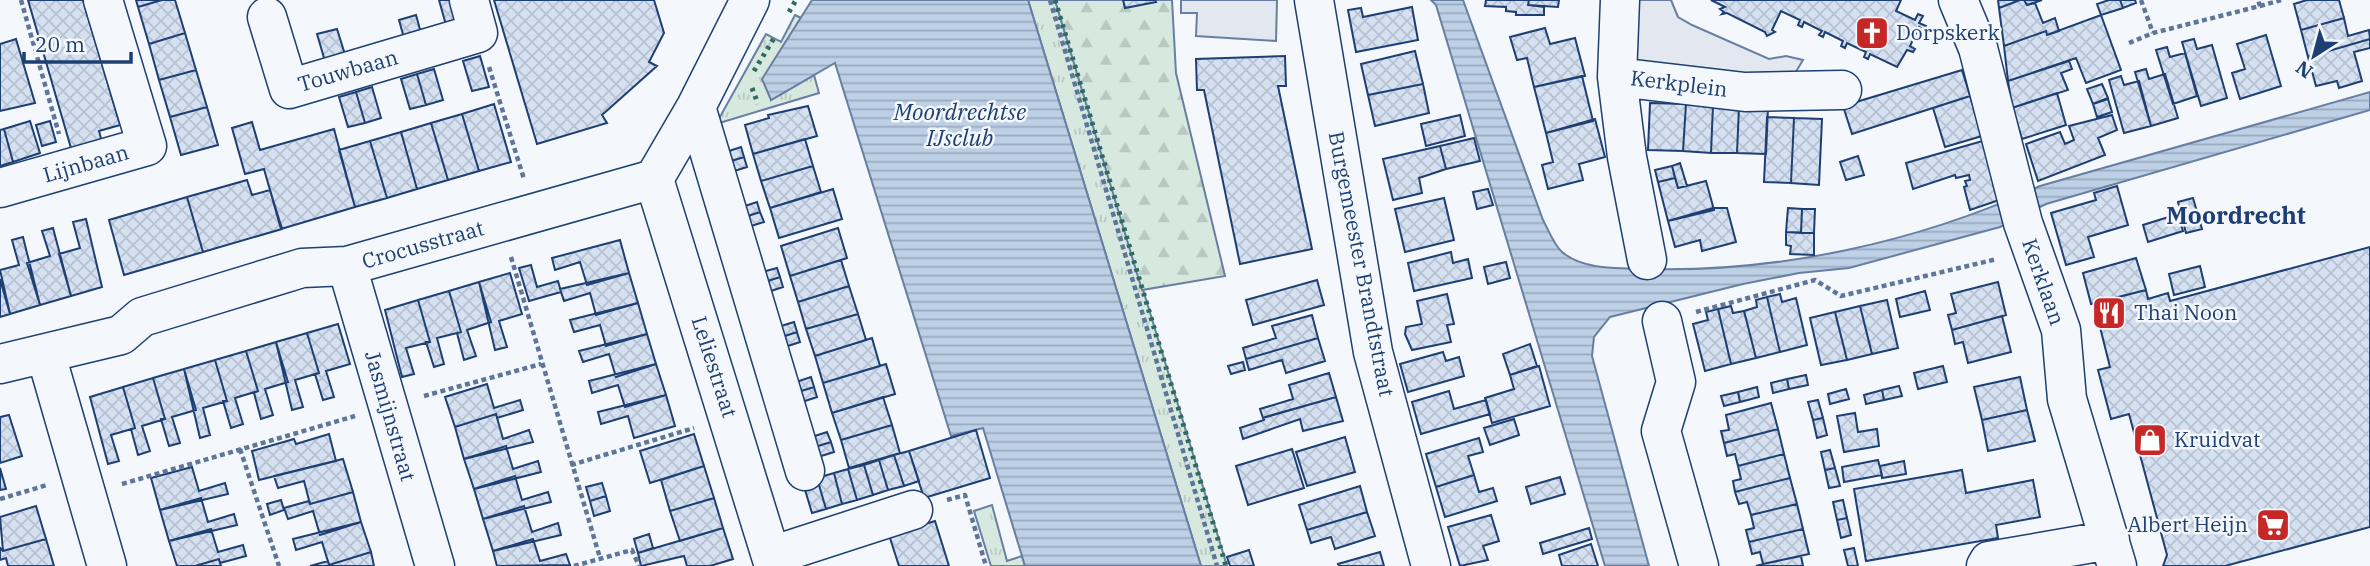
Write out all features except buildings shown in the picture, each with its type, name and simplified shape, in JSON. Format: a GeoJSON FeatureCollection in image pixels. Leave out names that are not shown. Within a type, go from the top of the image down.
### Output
{"type":"FeatureCollection","features":[{"type":"Feature","properties":{"kind":"street","name":"Lijnbaan"},"geometry":{"type":"LineString","coordinates":[[0,188],[147,146],[103,0]]}},
{"type":"Feature","properties":{"kind":"street"},"geometry":{"type":"LineString","coordinates":[[654,179],[696,107],[750,0]]}},
{"type":"Feature","properties":{"kind":"street","name":"Burgemeester Brandtstraat"},"geometry":{"type":"LineString","coordinates":[[1314,0],[1373,352],[1431,566]]}},
{"type":"Feature","properties":{"kind":"street"},"geometry":{"type":"LineString","coordinates":[[1617,77],[1620,0]]}},
{"type":"Feature","properties":{"kind":"street","name":"Kerklaan"},"geometry":{"type":"LineString","coordinates":[[1958,0],[1978,48],[2024,221],[2060,330],[2067,399],[2114,553]]}},
{"type":"Feature","properties":{"kind":"street","name":"Touwbaan"},"geometry":{"type":"LineString","coordinates":[[267,17],[289,89],[473,16]]}},
{"type":"Feature","properties":{"kind":"street","name":"Kerkplein"},"geometry":{"type":"LineString","coordinates":[[1647,260],[1627,158],[1617,77],[1745,92],[1842,90]]}},
{"type":"Feature","properties":{"kind":"street"},"geometry":{"type":"LineString","coordinates":[[696,107],[806,471]]}},
{"type":"Feature","properties":{"kind":"street","name":"Crocusstraat"},"geometry":{"type":"LineString","coordinates":[[0,363],[46,355],[121,335],[142,317],[302,268],[348,266],[654,179]]}},
{"type":"Feature","properties":{"kind":"street","name":"Leliestraat"},"geometry":{"type":"LineString","coordinates":[[654,179],[773,561],[913,510]]}},
{"type":"Feature","properties":{"kind":"street","name":"Jasmijnstraat"},"geometry":{"type":"LineString","coordinates":[[348,266],[435,566]]}},
{"type":"Feature","properties":{"kind":"street"},"geometry":{"type":"LineString","coordinates":[[1662,321],[1676,382],[1661,431],[1699,566]]}},
{"type":"Feature","properties":{"kind":"street"},"geometry":{"type":"LineString","coordinates":[[46,355],[107,566]]}},
{"type":"Feature","properties":{"kind":"street"},"geometry":{"type":"LineString","coordinates":[[1986,566],[1989,561],[2114,553]]}},
{"type":"Feature","properties":{"kind":"path"},"geometry":{"type":"LineString","coordinates":[[21,0],[69,169]]}},
{"type":"Feature","properties":{"kind":"path"},"geometry":{"type":"LineString","coordinates":[[1050,0],[1217,566]]}},
{"type":"Feature","properties":{"kind":"path"},"geometry":{"type":"LineString","coordinates":[[2141,0],[2153,33]]}},
{"type":"Feature","properties":{"kind":"path"},"geometry":{"type":"LineString","coordinates":[[2129,43],[2153,33],[2259,3],[2281,0]]}},
{"type":"Feature","properties":{"kind":"path"},"geometry":{"type":"LineString","coordinates":[[473,16],[518,218],[541,364],[600,558]]}},
{"type":"Feature","properties":{"kind":"path"},"geometry":{"type":"LineString","coordinates":[[1662,321],[1815,280],[1841,296],[2024,221]]}},
{"type":"Feature","properties":{"kind":"path"},"geometry":{"type":"LineString","coordinates":[[0,499],[83,484],[240,449],[541,364]]}},
{"type":"Feature","properties":{"kind":"path"},"geometry":{"type":"LineString","coordinates":[[571,465],[730,417]]}},
{"type":"Feature","properties":{"kind":"path"},"geometry":{"type":"LineString","coordinates":[[240,449],[279,566]]}},
{"type":"Feature","properties":{"kind":"path"},"geometry":{"type":"LineString","coordinates":[[913,510],[965,495],[986,566]]}},
{"type":"Feature","properties":{"kind":"path"},"geometry":{"type":"LineString","coordinates":[[574,566],[632,550],[639,566]]}},
{"type":"Feature","properties":{"kind":"green space"},"geometry":{"type":"Polygon","coordinates":[[[1028,0],[1055,0],[1227,566],[1201,566],[1028,0]]]}},
{"type":"Feature","properties":{"kind":"green space"},"geometry":{"type":"Polygon","coordinates":[[[1055,0],[1172,0],[1176,73],[1225,276],[1142,290],[1055,0]]]}},
{"type":"Feature","properties":{"kind":"green space"},"geometry":{"type":"Polygon","coordinates":[[[795,15],[801,18],[770,67],[771,100],[814,75],[819,93],[716,124],[766,34],[781,42],[795,15]]]}},
{"type":"Feature","properties":{"kind":"green space"},"geometry":{"type":"Polygon","coordinates":[[[992,505],[1007,561],[1022,556],[1025,566],[991,566],[974,511],[992,505]]]}},
{"type":"Feature","properties":{"kind":"shaded area"},"geometry":{"type":"Polygon","coordinates":[[[1181,0],[1277,0],[1276,41],[1196,36],[1197,13],[1181,13],[1181,0]]]}},
{"type":"Feature","properties":{"kind":"shaded area"},"geometry":{"type":"Polygon","coordinates":[[[1635,0],[1671,0],[1678,17],[1692,25],[1769,59],[1786,56],[1803,60],[1791,80],[1628,64],[1635,0]]]}},
{"type":"Feature","properties":{"kind":"water","name":"Moordrechtse IJsclub"},"geometry":{"type":"Polygon","coordinates":[[[812,0],[1028,0],[1201,566],[1025,566],[983,428],[951,436],[835,63],[771,100],[762,79],[812,0]]]}},
{"type":"Feature","properties":{"kind":"water"},"geometry":{"type":"Polygon","coordinates":[[[1431,0],[1463,0],[1551,237],[1559,249],[1570,258],[1601,267],[1694,269],[1745,266],[1847,250],[1946,223],[2040,186],[2370,92],[2370,110],[2046,204],[2000,227],[1849,268],[1799,273],[1743,284],[1610,317],[1594,337],[1592,356],[1649,566],[1605,566],[1436,5],[1431,0]]]}},
{"type":"Feature","properties":{"kind":"hedge"},"geometry":{"type":"LineString","coordinates":[[789,12],[796,0]]}},
{"type":"Feature","properties":{"kind":"hedge"},"geometry":{"type":"LineString","coordinates":[[1055,0],[1226,566]]}},
{"type":"Feature","properties":{"kind":"hedge"},"geometry":{"type":"LineString","coordinates":[[754,71],[774,38]]}},
{"type":"Feature","properties":{"kind":"hedge"},"geometry":{"type":"LineString","coordinates":[[752,88],[758,104]]}},
{"type":"Feature","properties":{"kind":"place","name":"Dorpskerk"},"geometry":{"type":"Point","coordinates":[1872,33]}},
{"type":"Feature","properties":{"kind":"place","name":"Thai Noon"},"geometry":{"type":"Point","coordinates":[2109,313]}},
{"type":"Feature","properties":{"kind":"place","name":"Kruidvat"},"geometry":{"type":"Point","coordinates":[2150,440]}},
{"type":"Feature","properties":{"kind":"place","name":"Albert Heijn"},"geometry":{"type":"Point","coordinates":[2273,525]}},
{"type":"Feature","properties":{"kind":"district","name":"Moordrecht"},"geometry":{"type":"Point","coordinates":[2236,216]}}]}
